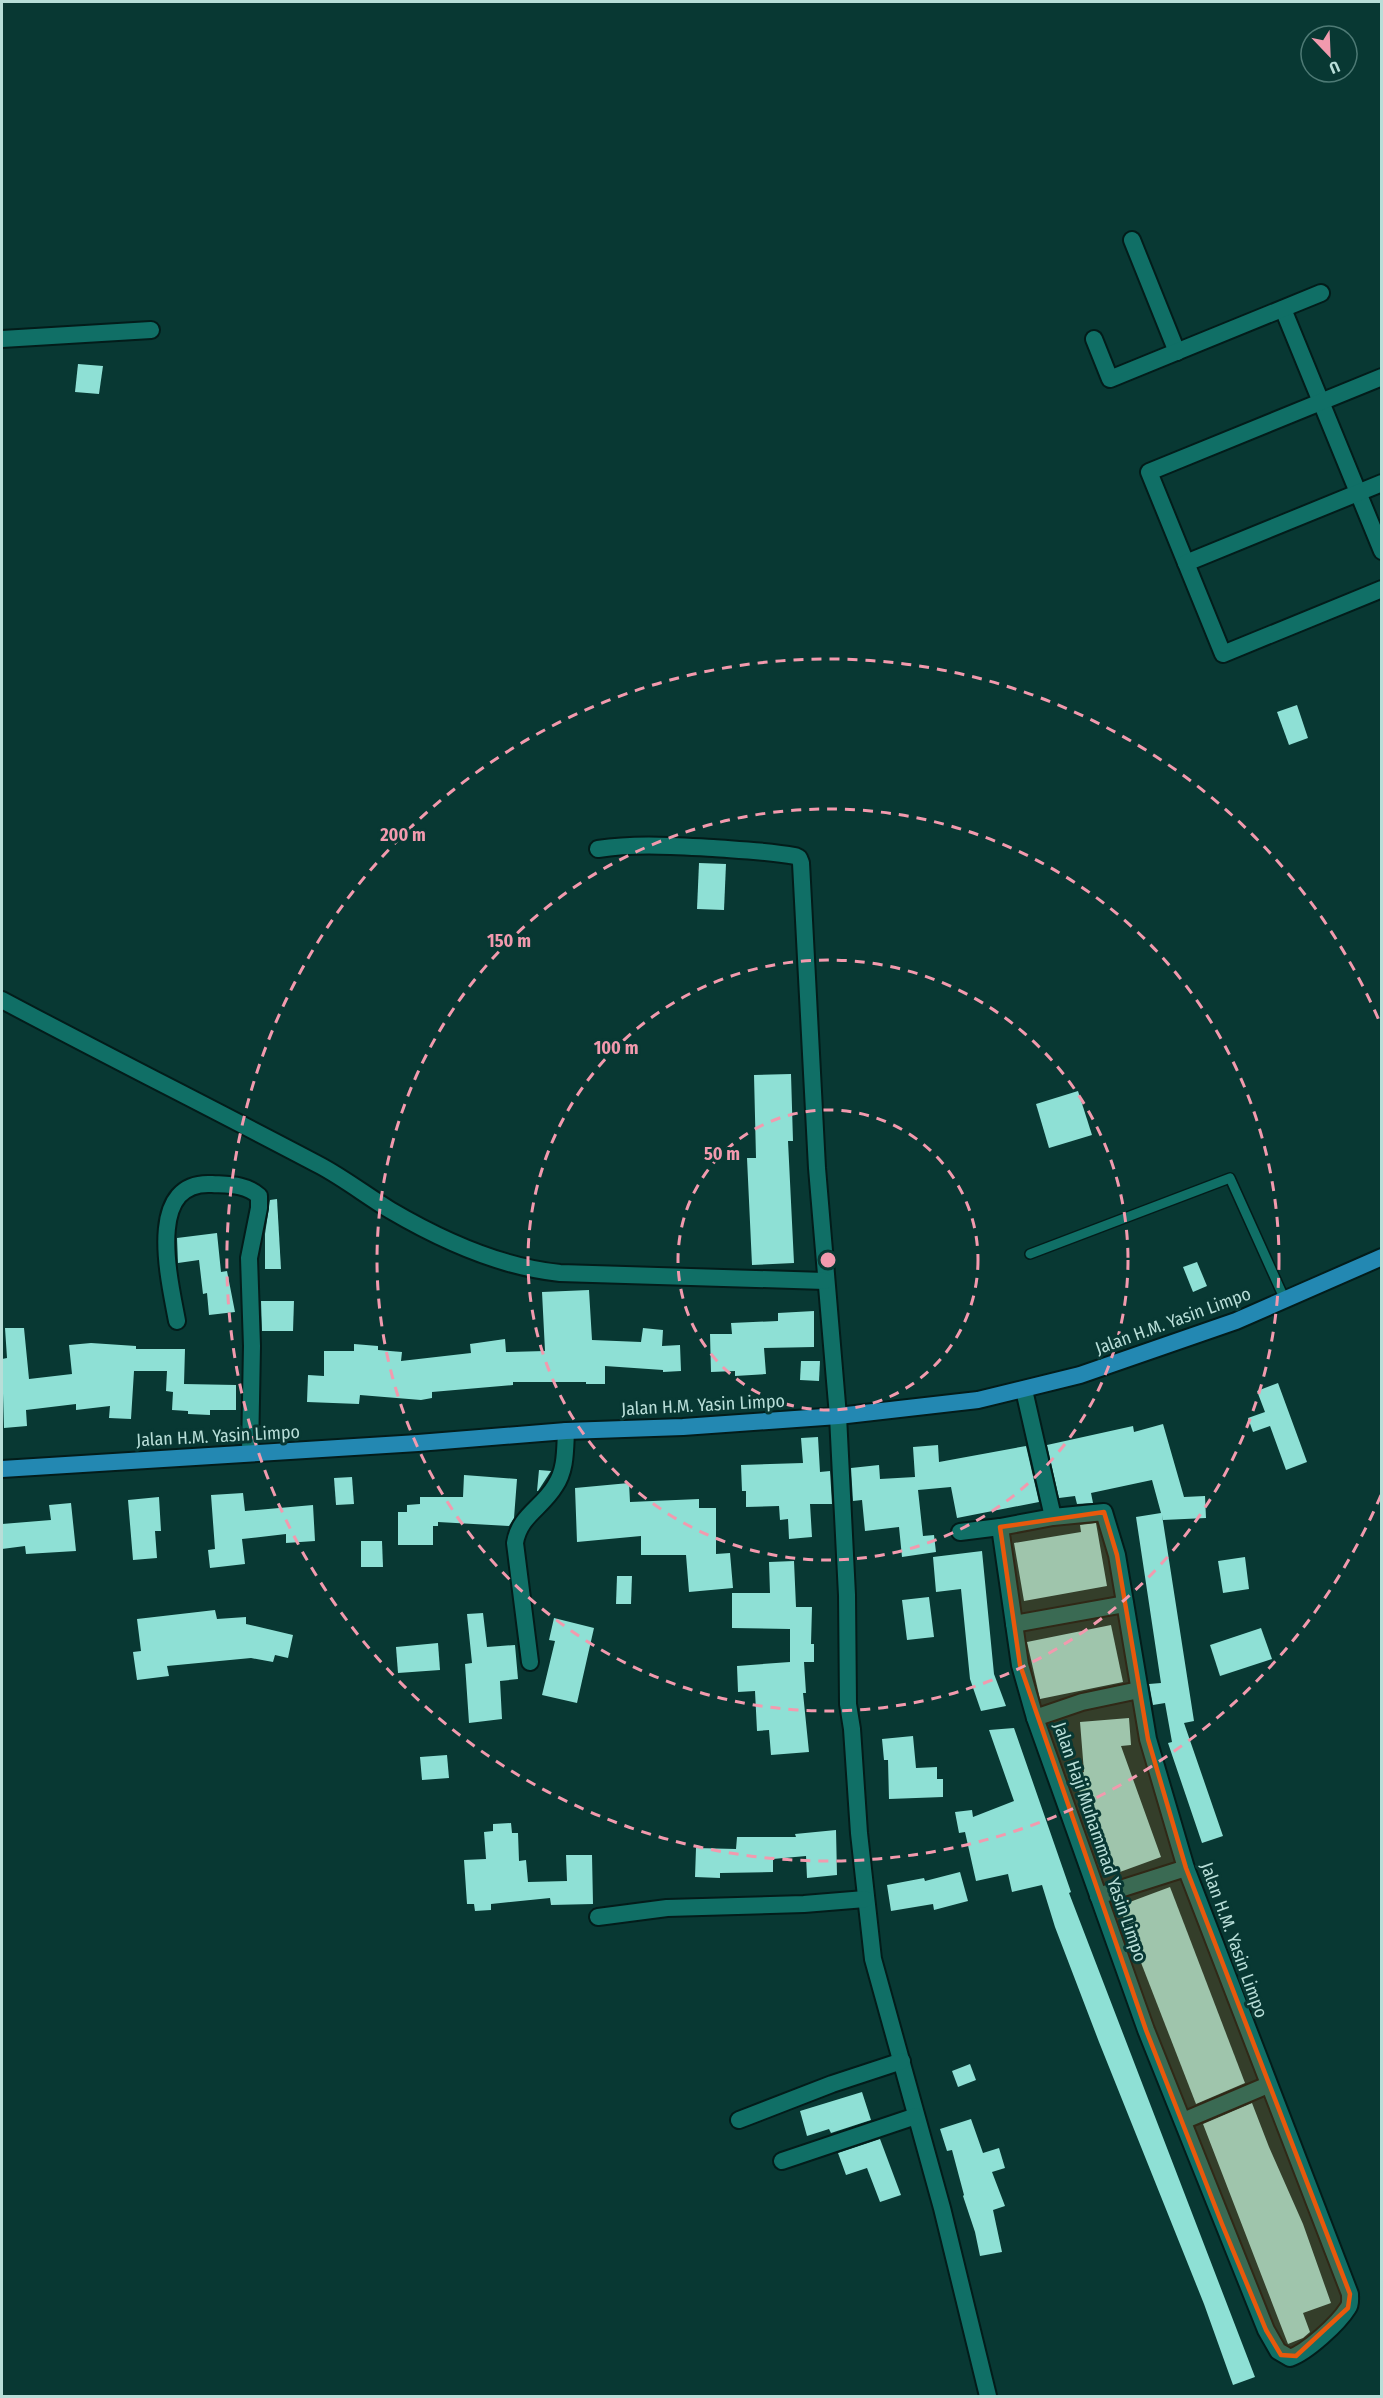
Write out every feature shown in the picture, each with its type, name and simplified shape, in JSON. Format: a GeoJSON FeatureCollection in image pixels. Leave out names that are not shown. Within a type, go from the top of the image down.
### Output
{"type":"FeatureCollection","features":[{"type":"Feature","properties":{"kind":"main road","name":"Jalan H.M. Yasin Limpo"},"geometry":{"type":"LineString","coordinates":[[2,1469],[566,1431],[838,1416],[935,1406],[1024,1390],[1080,1375],[1236,1321],[1381,1258]]}},
{"type":"Feature","properties":{"kind":"street"},"geometry":{"type":"LineString","coordinates":[[1132,240],[1178,352]]}},
{"type":"Feature","properties":{"kind":"street"},"geometry":{"type":"LineString","coordinates":[[1094,339],[1110,379],[1321,293]]}},
{"type":"Feature","properties":{"kind":"street"},"geometry":{"type":"LineString","coordinates":[[1283,309],[1382,551]]}},
{"type":"Feature","properties":{"kind":"street"},"geometry":{"type":"LineString","coordinates":[[2,339],[151,330]]}},
{"type":"Feature","properties":{"kind":"street"},"geometry":{"type":"LineString","coordinates":[[1382,377],[1149,472],[1223,654],[1382,589]]}},
{"type":"Feature","properties":{"kind":"street"},"geometry":{"type":"LineString","coordinates":[[1186,563],[1382,483]]}},
{"type":"Feature","properties":{"kind":"street"},"geometry":{"type":"LineString","coordinates":[[598,849],[625,846],[671,846],[756,851],[799,858],[803,887],[812,1091],[825,1281],[838,1416],[847,1595],[848,1704],[852,1729],[865,1899],[873,1959],[942,2208],[988,2397]]}},
{"type":"Feature","properties":{"kind":"street"},"geometry":{"type":"LineString","coordinates":[[2,1000],[166,1088],[324,1168],[392,1211],[454,1244],[512,1264],[537,1271],[560,1273],[825,1281]]}},
{"type":"Feature","properties":{"kind":"street"},"geometry":{"type":"LineString","coordinates":[[177,1321],[165,1244],[166,1226],[171,1206],[184,1190],[199,1184],[239,1186],[251,1189],[259,1196],[260,1208],[249,1258],[252,1346],[250,1453]]}},
{"type":"Feature","properties":{"kind":"street"},"geometry":{"type":"LineString","coordinates":[[960,1532],[1053,1517],[1024,1390]]}},
{"type":"Feature","properties":{"kind":"street"},"geometry":{"type":"LineString","coordinates":[[530,1662],[515,1543],[517,1532],[526,1517],[555,1487],[565,1464],[566,1431]]}},
{"type":"Feature","properties":{"kind":"street","name":"Jalan H.M. Yasin Limpo"},"geometry":{"type":"LineString","coordinates":[[1053,1517],[1104,1512],[1115,1546],[1148,1739],[1186,1868],[1347,2286],[1351,2302],[1348,2308],[1318,2341],[1296,2356],[1290,2358],[1281,2355],[1266,2330]]}},
{"type":"Feature","properties":{"kind":"street","name":"Jalan Haji Muhammad Yasin Limpo"},"geometry":{"type":"LineString","coordinates":[[1000,1527],[1020,1665],[1035,1718],[1146,2030],[1266,2330]]}},
{"type":"Feature","properties":{"kind":"street"},"geometry":{"type":"LineString","coordinates":[[1014,1624],[1125,1604]]}},
{"type":"Feature","properties":{"kind":"street"},"geometry":{"type":"LineString","coordinates":[[1035,1718],[1082,1702],[1139,1690]]}},
{"type":"Feature","properties":{"kind":"street"},"geometry":{"type":"LineString","coordinates":[[1098,1896],[1186,1868]]}},
{"type":"Feature","properties":{"kind":"street"},"geometry":{"type":"LineString","coordinates":[[598,1917],[667,1908],[804,1904],[865,1899]]}},
{"type":"Feature","properties":{"kind":"street"},"geometry":{"type":"LineString","coordinates":[[739,2120],[902,2061]]}},
{"type":"Feature","properties":{"kind":"street"},"geometry":{"type":"LineString","coordinates":[[1183,2121],[1269,2085]]}},
{"type":"Feature","properties":{"kind":"street"},"geometry":{"type":"LineString","coordinates":[[782,2161],[916,2116]]}},
{"type":"Feature","properties":{"kind":"lane"},"geometry":{"type":"LineString","coordinates":[[1030,1254],[1230,1178],[1285,1300]]}},
{"type":"Feature","properties":{"kind":"highlighted area"},"geometry":{"type":"Polygon","coordinates":[[[1104,1512],[1117,1555],[1148,1739],[1186,1868],[1350,2294],[1348,2308],[1296,2356],[1281,2355],[1266,2330],[1222,2224],[1146,2030],[1020,1665],[1000,1527],[1104,1512]]]}},
{"type":"Feature","properties":{"kind":"building"},"geometry":{"type":"Polygon","coordinates":[[[78,364],[103,366],[99,394],[75,392],[78,364]]]}},
{"type":"Feature","properties":{"kind":"building"},"geometry":{"type":"Polygon","coordinates":[[[1297,705],[1308,738],[1289,745],[1277,712],[1297,705]]]}},
{"type":"Feature","properties":{"kind":"building"},"geometry":{"type":"Polygon","coordinates":[[[699,863],[726,864],[724,910],[697,909],[699,863]]]}},
{"type":"Feature","properties":{"kind":"building"},"geometry":{"type":"Polygon","coordinates":[[[791,1074],[793,1141],[788,1141],[794,1263],[752,1265],[747,1158],[756,1158],[754,1075],[791,1074]]]}},
{"type":"Feature","properties":{"kind":"building"},"geometry":{"type":"Polygon","coordinates":[[[1078,1091],[1092,1135],[1049,1148],[1036,1104],[1078,1091]]]}},
{"type":"Feature","properties":{"kind":"building"},"geometry":{"type":"Polygon","coordinates":[[[277,1199],[281,1269],[265,1269],[265,1234],[270,1200],[277,1199]]]}},
{"type":"Feature","properties":{"kind":"building"},"geometry":{"type":"Polygon","coordinates":[[[217,1233],[221,1272],[227,1271],[235,1312],[209,1315],[207,1293],[203,1294],[199,1260],[178,1263],[177,1238],[217,1233]]]}},
{"type":"Feature","properties":{"kind":"building"},"geometry":{"type":"Polygon","coordinates":[[[1197,1262],[1207,1286],[1193,1292],[1183,1267],[1197,1262]]]}},
{"type":"Feature","properties":{"kind":"building"},"geometry":{"type":"Polygon","coordinates":[[[589,1290],[592,1340],[641,1342],[643,1328],[663,1330],[662,1346],[680,1345],[681,1371],[663,1372],[663,1370],[605,1366],[605,1384],[513,1382],[513,1385],[432,1392],[432,1398],[421,1400],[360,1395],[359,1404],[307,1402],[308,1375],[324,1376],[324,1351],[354,1351],[354,1344],[378,1346],[378,1350],[402,1352],[401,1361],[471,1353],[470,1344],[505,1339],[506,1352],[545,1351],[542,1292],[589,1290]]]}},
{"type":"Feature","properties":{"kind":"building"},"geometry":{"type":"Polygon","coordinates":[[[261,1301],[294,1301],[293,1331],[262,1331],[261,1301]]]}},
{"type":"Feature","properties":{"kind":"building"},"geometry":{"type":"Polygon","coordinates":[[[814,1311],[814,1347],[764,1348],[766,1374],[735,1376],[735,1371],[711,1372],[710,1334],[732,1334],[731,1323],[778,1321],[778,1313],[814,1311]]]}},
{"type":"Feature","properties":{"kind":"building"},"geometry":{"type":"Polygon","coordinates":[[[5,1328],[24,1328],[29,1379],[72,1374],[69,1345],[91,1343],[136,1346],[136,1349],[185,1349],[184,1384],[236,1385],[236,1410],[210,1410],[210,1415],[188,1414],[188,1411],[172,1410],[173,1392],[166,1391],[167,1371],[134,1371],[131,1419],[109,1418],[110,1406],[76,1410],[76,1404],[26,1410],[27,1426],[4,1428],[2,1359],[7,1358],[5,1328]]]}},
{"type":"Feature","properties":{"kind":"building"},"geometry":{"type":"Polygon","coordinates":[[[801,1361],[820,1361],[819,1381],[800,1380],[801,1361]]]}},
{"type":"Feature","properties":{"kind":"building"},"geometry":{"type":"Polygon","coordinates":[[[1278,1383],[1307,1462],[1286,1470],[1270,1426],[1253,1432],[1248,1418],[1265,1412],[1257,1391],[1278,1383]]]}},
{"type":"Feature","properties":{"kind":"building"},"geometry":{"type":"Polygon","coordinates":[[[1163,1424],[1184,1497],[1205,1496],[1206,1518],[1163,1520],[1162,1515],[1194,1721],[1184,1723],[1223,1836],[1202,1843],[1168,1743],[1172,1742],[1165,1703],[1153,1705],[1149,1684],[1161,1683],[1136,1517],[1161,1513],[1152,1480],[1091,1493],[1093,1503],[1077,1504],[1075,1496],[1059,1498],[1047,1445],[1133,1426],[1134,1432],[1163,1424]]]}},
{"type":"Feature","properties":{"kind":"building"},"geometry":{"type":"Polygon","coordinates":[[[818,1437],[820,1472],[830,1471],[832,1504],[810,1504],[812,1537],[789,1539],[788,1519],[780,1520],[779,1506],[746,1507],[746,1491],[742,1491],[741,1465],[803,1463],[801,1438],[818,1437]]]}},
{"type":"Feature","properties":{"kind":"building"},"geometry":{"type":"Polygon","coordinates":[[[938,1445],[939,1462],[1026,1446],[1039,1502],[957,1518],[951,1487],[918,1490],[923,1536],[934,1535],[936,1552],[902,1557],[899,1527],[865,1531],[862,1500],[853,1501],[851,1468],[879,1465],[880,1479],[915,1477],[913,1447],[938,1445]]]}},
{"type":"Feature","properties":{"kind":"building"},"geometry":{"type":"Polygon","coordinates":[[[539,1470],[551,1471],[537,1491],[539,1470]]]}},
{"type":"Feature","properties":{"kind":"building"},"geometry":{"type":"Polygon","coordinates":[[[464,1475],[517,1479],[514,1518],[509,1526],[438,1522],[438,1526],[433,1526],[433,1545],[398,1545],[398,1512],[407,1512],[407,1505],[420,1504],[420,1497],[463,1497],[464,1475]]]}},
{"type":"Feature","properties":{"kind":"building"},"geometry":{"type":"Polygon","coordinates":[[[352,1477],[354,1504],[336,1505],[334,1478],[352,1477]]]}},
{"type":"Feature","properties":{"kind":"building"},"geometry":{"type":"Polygon","coordinates":[[[629,1483],[630,1502],[699,1499],[699,1508],[716,1508],[716,1554],[730,1553],[733,1588],[689,1592],[686,1555],[641,1555],[641,1536],[577,1542],[575,1488],[629,1483]]]}},
{"type":"Feature","properties":{"kind":"building"},"geometry":{"type":"Polygon","coordinates":[[[243,1493],[245,1511],[313,1505],[315,1541],[286,1543],[286,1534],[242,1539],[245,1564],[210,1568],[208,1550],[215,1549],[211,1495],[243,1493]]]}},
{"type":"Feature","properties":{"kind":"building"},"geometry":{"type":"Polygon","coordinates":[[[159,1497],[161,1531],[155,1531],[157,1558],[133,1560],[128,1500],[159,1497]]]}},
{"type":"Feature","properties":{"kind":"building"},"geometry":{"type":"Polygon","coordinates":[[[71,1503],[76,1551],[26,1554],[25,1546],[2,1549],[2,1524],[51,1520],[49,1505],[71,1503]]]}},
{"type":"Feature","properties":{"kind":"building"},"geometry":{"type":"Polygon","coordinates":[[[1096,1523],[1107,1586],[1024,1601],[1014,1543],[1081,1532],[1080,1525],[1096,1523]]]}},
{"type":"Feature","properties":{"kind":"building"},"geometry":{"type":"Polygon","coordinates":[[[361,1541],[382,1541],[383,1567],[361,1567],[361,1541]]]}},
{"type":"Feature","properties":{"kind":"building"},"geometry":{"type":"Polygon","coordinates":[[[982,1551],[994,1674],[1006,1706],[981,1711],[970,1679],[961,1589],[936,1592],[933,1557],[982,1551]]]}},
{"type":"Feature","properties":{"kind":"building"},"geometry":{"type":"Polygon","coordinates":[[[1245,1557],[1249,1589],[1223,1593],[1218,1561],[1245,1557]]]}},
{"type":"Feature","properties":{"kind":"building"},"geometry":{"type":"Polygon","coordinates":[[[794,1561],[796,1607],[812,1607],[811,1644],[814,1644],[814,1662],[804,1662],[806,1693],[803,1693],[809,1752],[771,1755],[769,1730],[757,1731],[755,1691],[738,1692],[737,1666],[790,1662],[790,1629],[732,1628],[732,1593],[770,1593],[769,1562],[794,1561]]]}},
{"type":"Feature","properties":{"kind":"building"},"geometry":{"type":"Polygon","coordinates":[[[617,1576],[632,1576],[631,1604],[616,1604],[617,1576]]]}},
{"type":"Feature","properties":{"kind":"building"},"geometry":{"type":"Polygon","coordinates":[[[929,1597],[934,1637],[907,1640],[902,1600],[929,1597]]]}},
{"type":"Feature","properties":{"kind":"building"},"geometry":{"type":"Polygon","coordinates":[[[215,1610],[217,1619],[246,1617],[246,1624],[293,1635],[288,1658],[275,1655],[273,1662],[251,1658],[167,1666],[169,1676],[137,1680],[133,1652],[141,1651],[137,1619],[215,1610]]]}},
{"type":"Feature","properties":{"kind":"building"},"geometry":{"type":"Polygon","coordinates":[[[483,1613],[487,1647],[515,1645],[518,1679],[500,1681],[502,1719],[469,1723],[465,1664],[472,1663],[467,1614],[483,1613]]]}},
{"type":"Feature","properties":{"kind":"building"},"geometry":{"type":"Polygon","coordinates":[[[554,1618],[594,1628],[577,1703],[542,1695],[555,1641],[549,1640],[554,1618]]]}},
{"type":"Feature","properties":{"kind":"building"},"geometry":{"type":"Polygon","coordinates":[[[1111,1625],[1123,1682],[1040,1699],[1027,1642],[1111,1625]]]}},
{"type":"Feature","properties":{"kind":"building"},"geometry":{"type":"Polygon","coordinates":[[[1261,1628],[1272,1659],[1220,1676],[1210,1645],[1261,1628]]]}},
{"type":"Feature","properties":{"kind":"building"},"geometry":{"type":"Polygon","coordinates":[[[438,1643],[440,1670],[398,1673],[396,1647],[438,1643]]]}},
{"type":"Feature","properties":{"kind":"building"},"geometry":{"type":"Polygon","coordinates":[[[1129,1718],[1131,1745],[1121,1746],[1161,1857],[1109,1876],[1074,1776],[1084,1772],[1080,1722],[1129,1718]]]}},
{"type":"Feature","properties":{"kind":"building"},"geometry":{"type":"Polygon","coordinates":[[[1014,1728],[1071,1892],[1069,1893],[1255,2377],[1233,2385],[1204,2304],[1055,1927],[1042,1885],[1012,1892],[1008,1874],[976,1881],[965,1832],[959,1833],[955,1812],[972,1810],[973,1817],[1014,1801],[989,1730],[1014,1728]]]}},
{"type":"Feature","properties":{"kind":"building"},"geometry":{"type":"Polygon","coordinates":[[[913,1736],[916,1768],[937,1767],[937,1779],[943,1779],[943,1797],[889,1799],[888,1760],[884,1760],[882,1739],[913,1736]]]}},
{"type":"Feature","properties":{"kind":"building"},"geometry":{"type":"Polygon","coordinates":[[[447,1755],[449,1778],[422,1780],[420,1757],[447,1755]]]}},
{"type":"Feature","properties":{"kind":"building"},"geometry":{"type":"Polygon","coordinates":[[[511,1823],[512,1833],[518,1833],[519,1861],[526,1860],[528,1882],[567,1881],[566,1855],[592,1855],[593,1904],[551,1905],[550,1898],[491,1904],[491,1910],[475,1911],[474,1904],[467,1904],[464,1860],[486,1859],[484,1832],[493,1831],[493,1824],[511,1823]]]}},
{"type":"Feature","properties":{"kind":"building"},"geometry":{"type":"Polygon","coordinates":[[[836,1830],[837,1875],[807,1878],[806,1856],[773,1859],[773,1872],[720,1873],[720,1878],[695,1877],[696,1848],[736,1849],[737,1837],[796,1837],[795,1834],[836,1830]]]}},
{"type":"Feature","properties":{"kind":"building"},"geometry":{"type":"Polygon","coordinates":[[[960,1872],[968,1901],[934,1910],[933,1904],[891,1911],[887,1885],[924,1878],[925,1881],[960,1872]]]}},
{"type":"Feature","properties":{"kind":"building"},"geometry":{"type":"Polygon","coordinates":[[[1170,1887],[1245,2083],[1196,2104],[1119,1906],[1170,1887]]]}},
{"type":"Feature","properties":{"kind":"building"},"geometry":{"type":"Polygon","coordinates":[[[970,2064],[976,2080],[958,2087],[952,2071],[970,2064]]]}},
{"type":"Feature","properties":{"kind":"building"},"geometry":{"type":"Polygon","coordinates":[[[862,2092],[871,2120],[831,2133],[829,2129],[807,2136],[800,2111],[862,2092]]]}},
{"type":"Feature","properties":{"kind":"building"},"geometry":{"type":"Polygon","coordinates":[[[1252,2103],[1303,2224],[1331,2303],[1303,2313],[1310,2332],[1303,2338],[1288,2344],[1203,2124],[1252,2103]]]}},
{"type":"Feature","properties":{"kind":"building"},"geometry":{"type":"Polygon","coordinates":[[[971,2119],[983,2153],[999,2148],[1005,2168],[992,2172],[1005,2206],[993,2210],[1002,2252],[980,2256],[952,2150],[947,2151],[940,2129],[971,2119]]]}},
{"type":"Feature","properties":{"kind":"building"},"geometry":{"type":"Polygon","coordinates":[[[880,2139],[901,2195],[880,2202],[867,2168],[846,2175],[838,2153],[880,2139]]]}}]}
